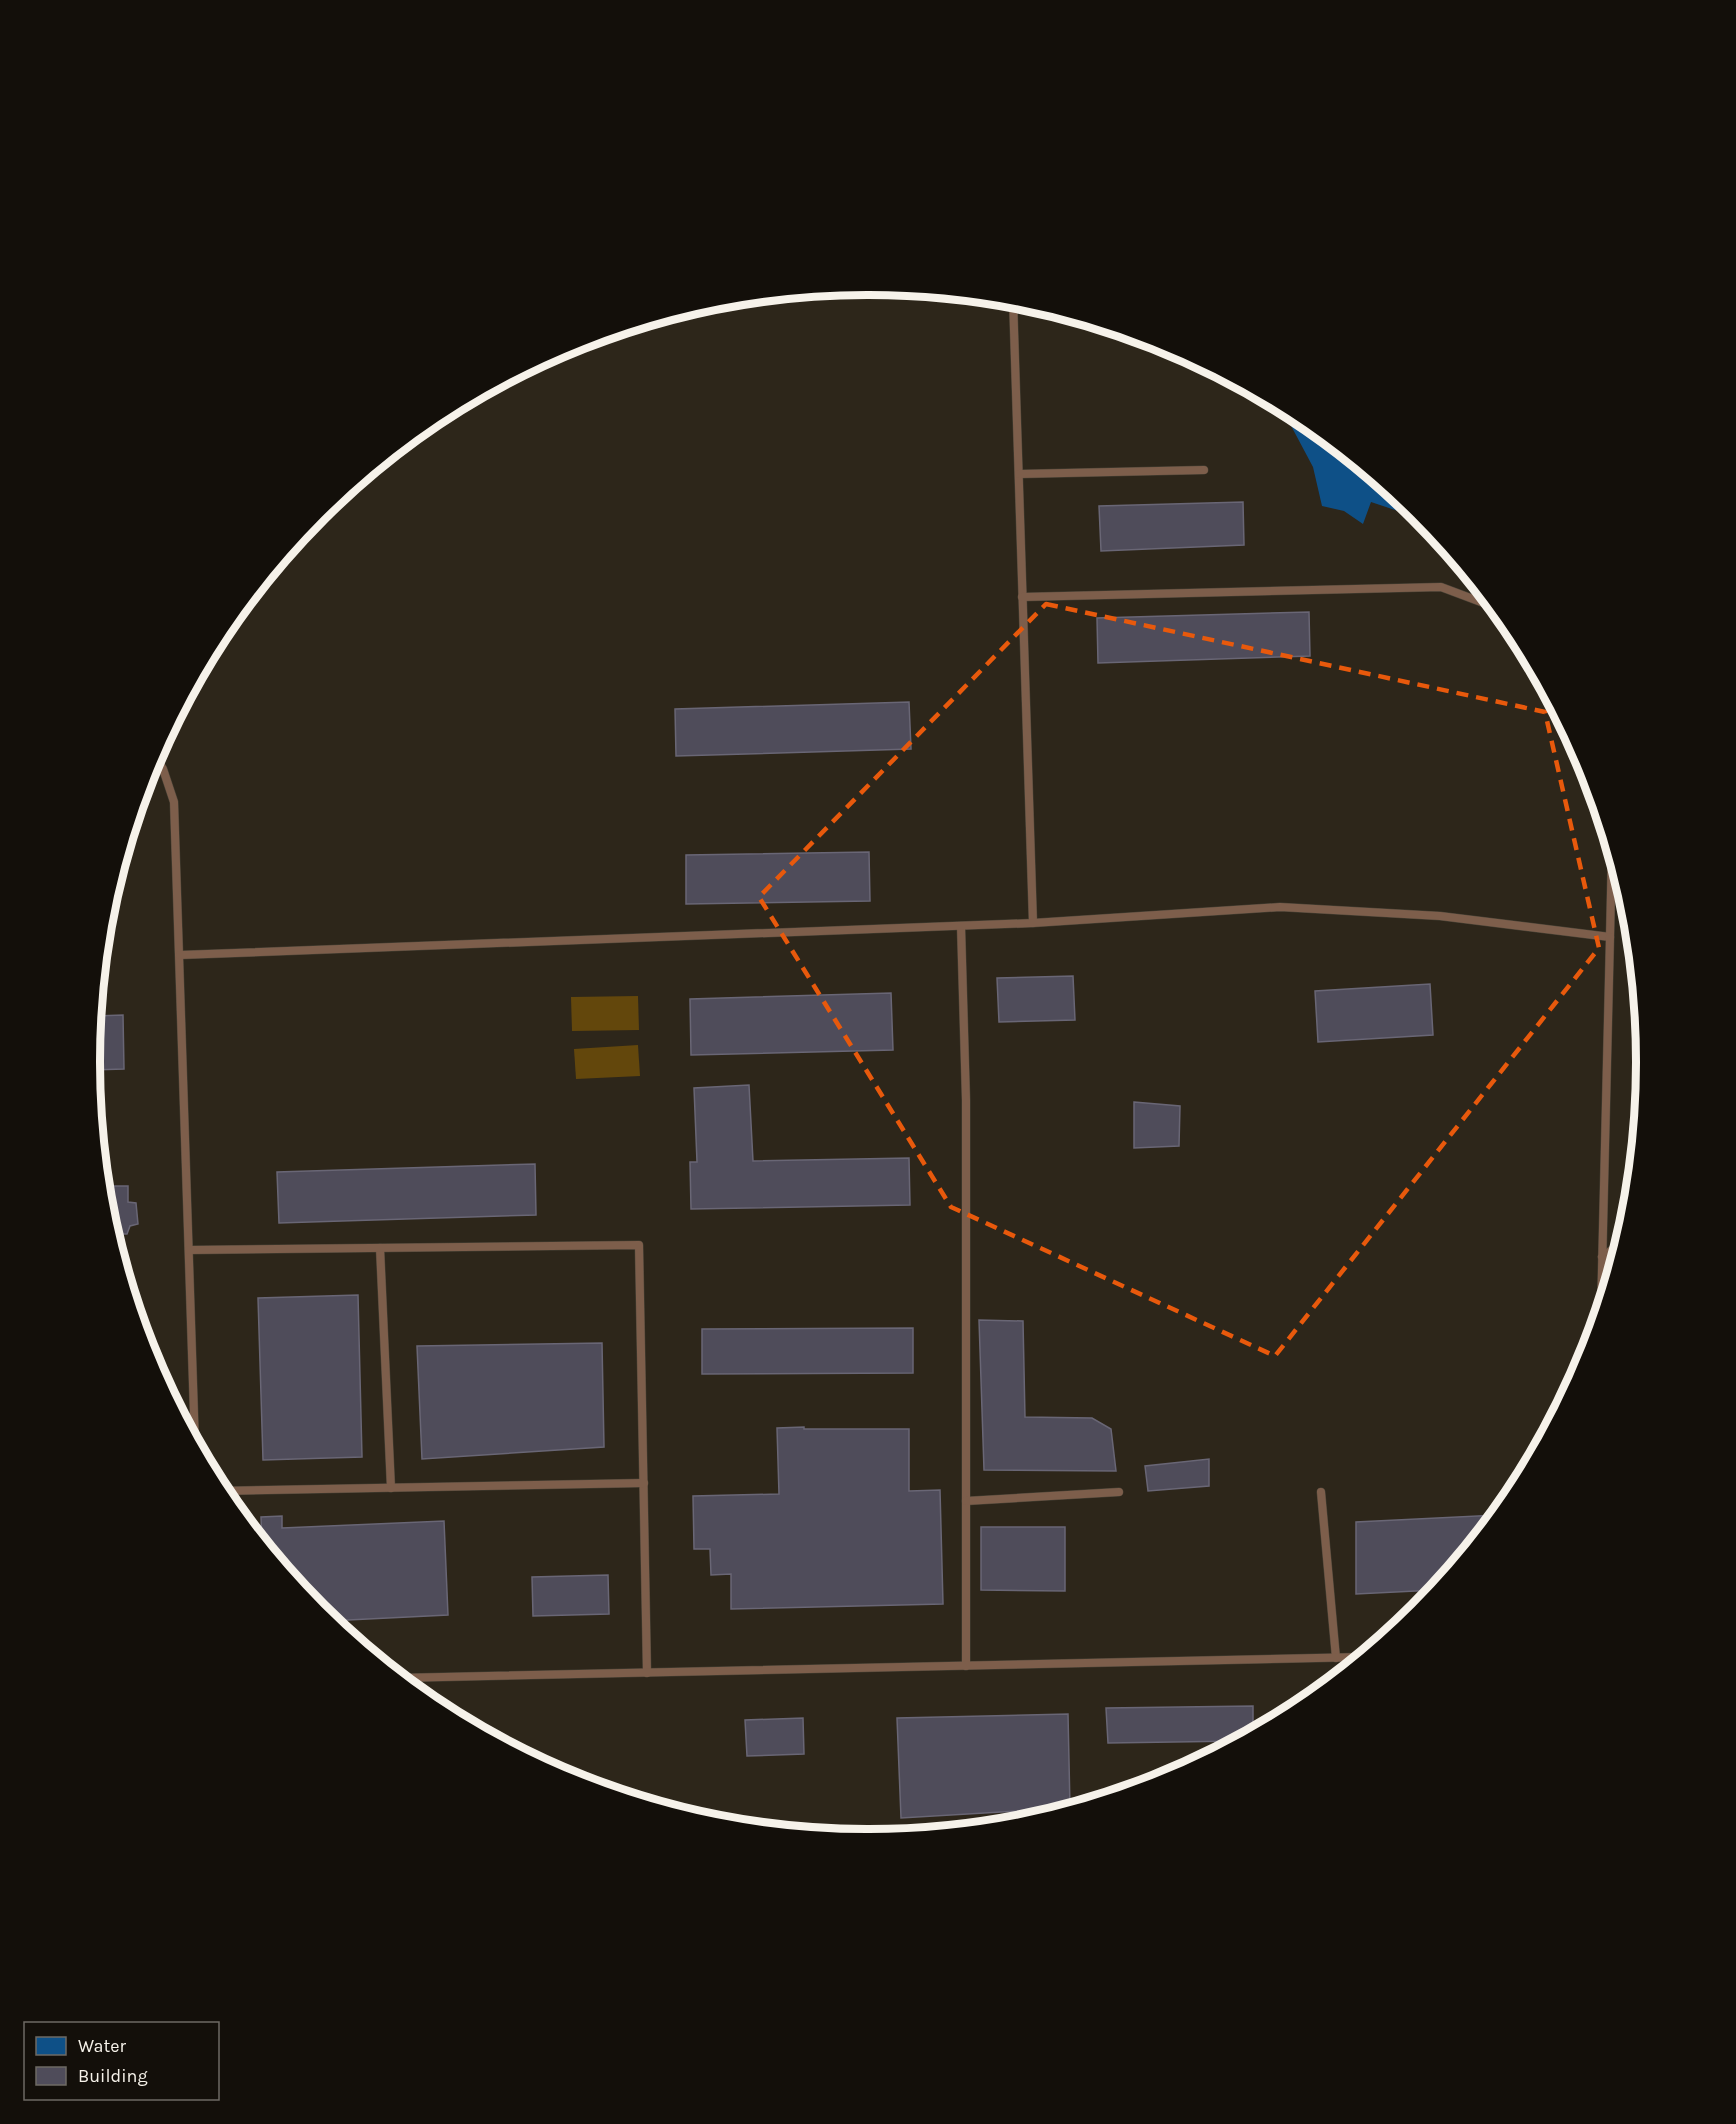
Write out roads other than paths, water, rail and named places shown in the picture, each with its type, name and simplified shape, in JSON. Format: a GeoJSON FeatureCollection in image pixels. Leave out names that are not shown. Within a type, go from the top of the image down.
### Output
{"type":"FeatureCollection","features":[{"type":"Feature","properties":{"kind":"lane"},"geometry":{"type":"LineString","coordinates":[[1013,308],[1033,923]]}},
{"type":"Feature","properties":{"kind":"lane"},"geometry":{"type":"LineString","coordinates":[[1018,474],[1204,470]]}},
{"type":"Feature","properties":{"kind":"lane"},"geometry":{"type":"LineString","coordinates":[[1023,597],[1441,587],[1482,602]]}},
{"type":"Feature","properties":{"kind":"lane"},"geometry":{"type":"LineString","coordinates":[[160,765],[174,802],[195,1429]]}},
{"type":"Feature","properties":{"kind":"lane"},"geometry":{"type":"LineString","coordinates":[[1601,1287],[1611,873]]}},
{"type":"Feature","properties":{"kind":"lane"},"geometry":{"type":"LineString","coordinates":[[180,955],[1033,923],[1280,907],[1440,916],[1610,937]]}},
{"type":"Feature","properties":{"kind":"lane"},"geometry":{"type":"LineString","coordinates":[[961,926],[966,1100],[966,1666]]}},
{"type":"Feature","properties":{"kind":"lane"},"geometry":{"type":"LineString","coordinates":[[189,1250],[639,1245],[647,1673]]}},
{"type":"Feature","properties":{"kind":"lane"},"geometry":{"type":"LineString","coordinates":[[380,1248],[392,1488]]}},
{"type":"Feature","properties":{"kind":"lane"},"geometry":{"type":"LineString","coordinates":[[1602,1257],[1612,1250]]}},
{"type":"Feature","properties":{"kind":"lane"},"geometry":{"type":"LineString","coordinates":[[232,1491],[644,1483]]}},
{"type":"Feature","properties":{"kind":"lane"},"geometry":{"type":"LineString","coordinates":[[966,1501],[1119,1492]]}},
{"type":"Feature","properties":{"kind":"lane"},"geometry":{"type":"LineString","coordinates":[[1321,1492],[1336,1658]]}},
{"type":"Feature","properties":{"kind":"lane"},"geometry":{"type":"LineString","coordinates":[[411,1678],[1352,1657]]}},
{"type":"Feature","properties":{"kind":"water"},"geometry":{"type":"Polygon","coordinates":[[[1288,420],[1335,453],[1405,513],[1371,502],[1363,524],[1344,511],[1322,506],[1313,467],[1288,420]]]}}]}
